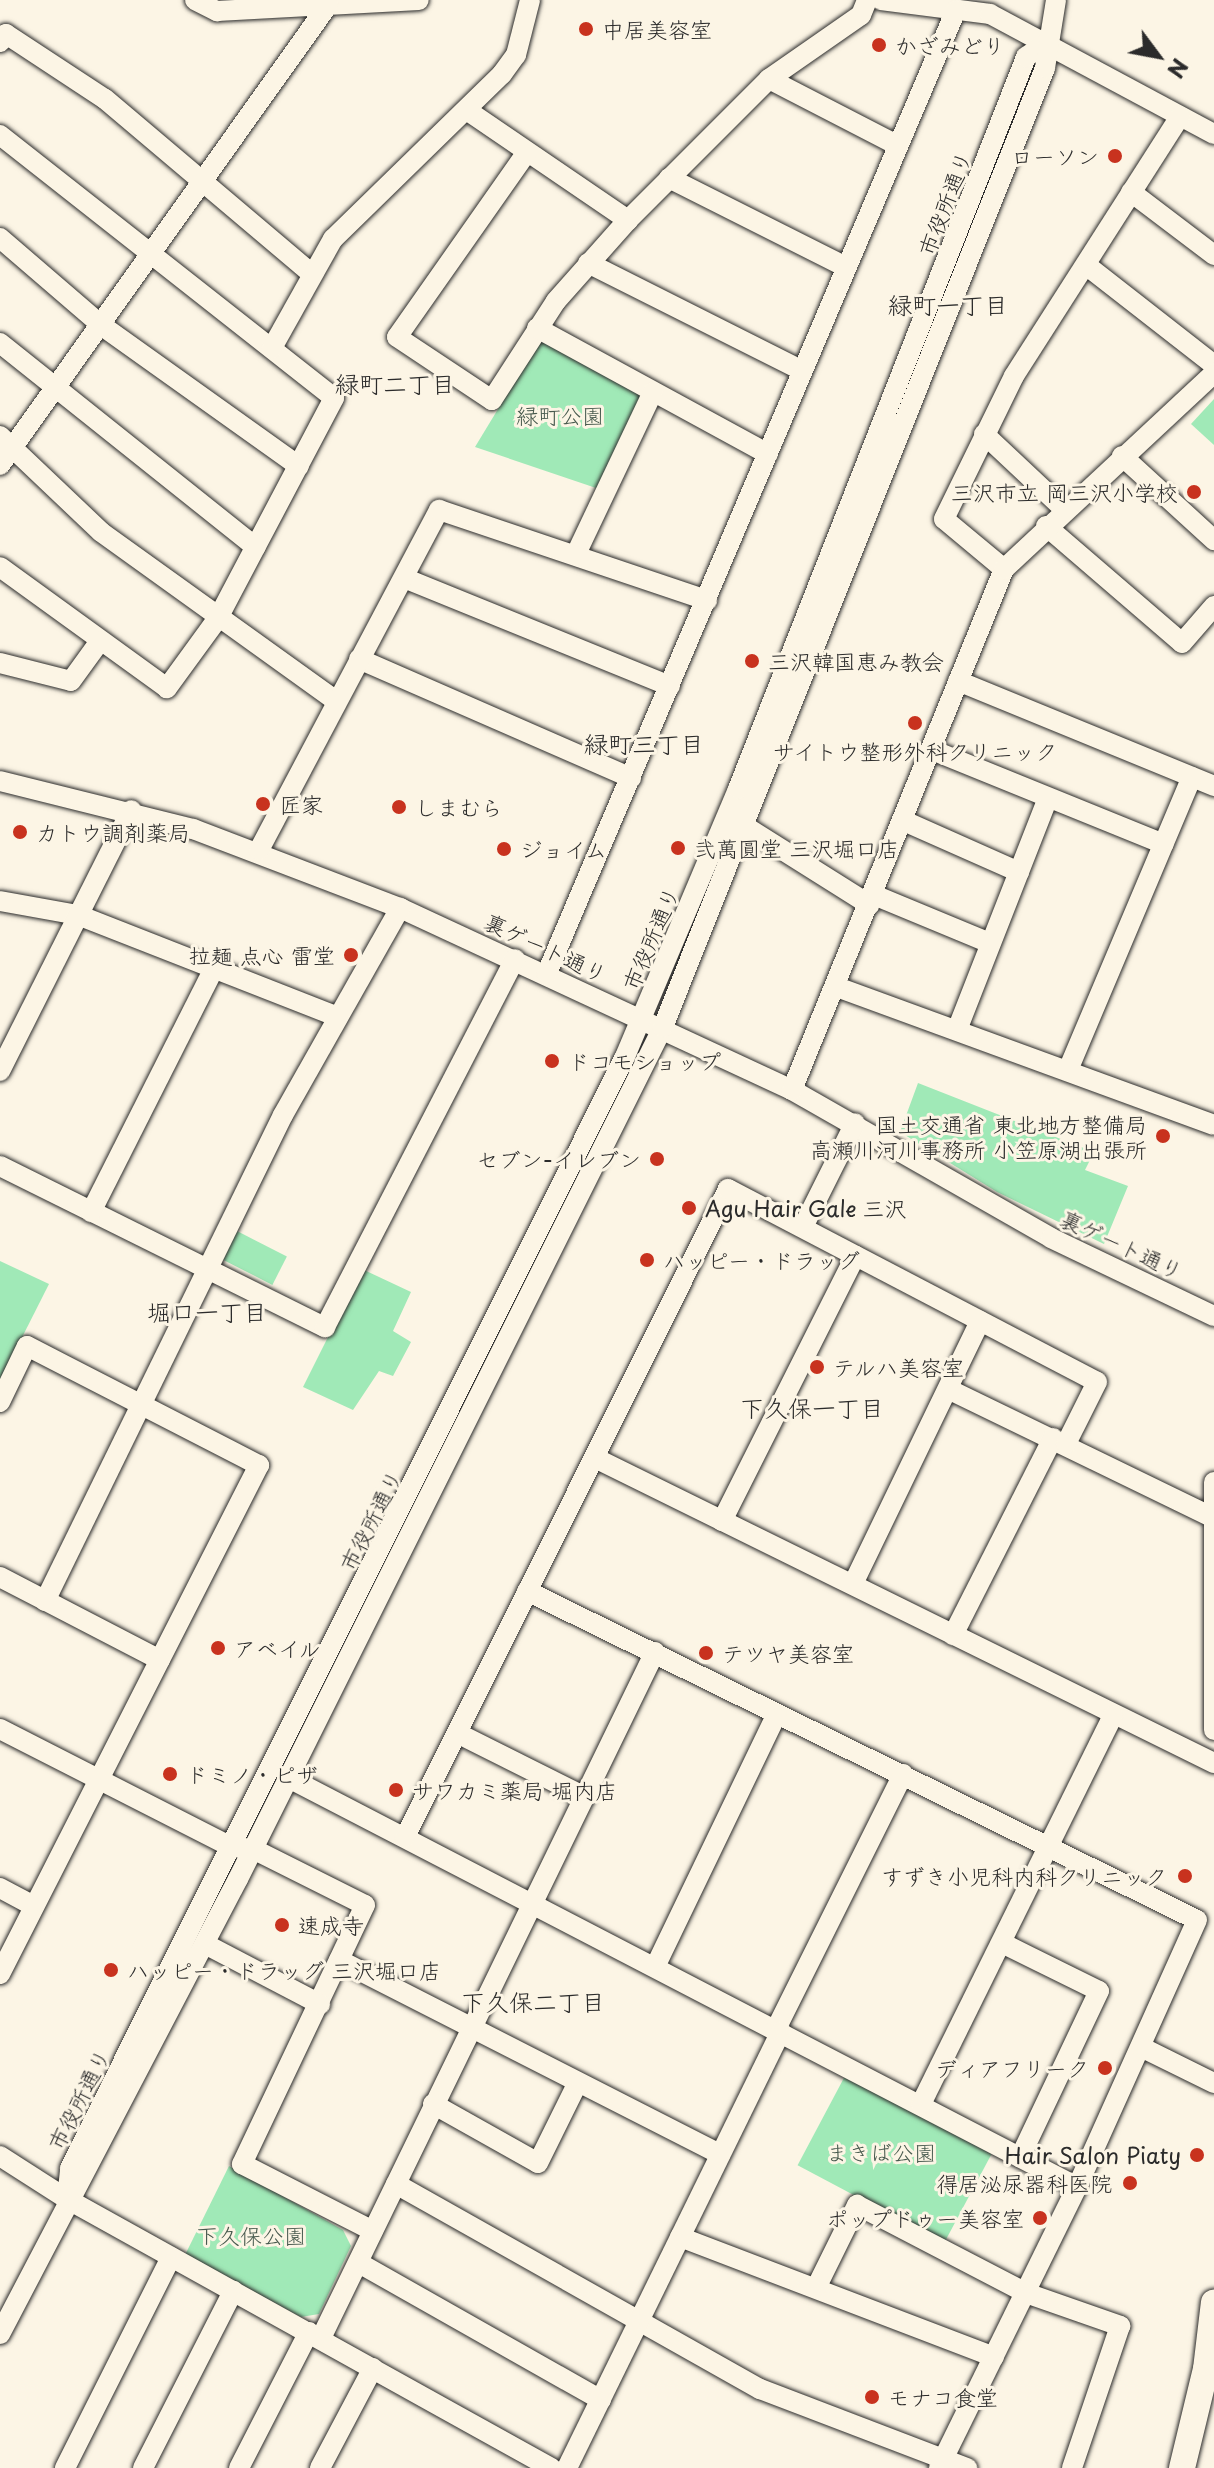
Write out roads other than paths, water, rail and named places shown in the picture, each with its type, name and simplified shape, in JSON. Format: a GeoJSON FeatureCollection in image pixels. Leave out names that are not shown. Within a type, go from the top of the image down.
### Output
{"type":"FeatureCollection","features":[{"type":"Feature","properties":{"kind":"main road"},"geometry":{"type":"LineString","coordinates":[[1182,2468],[1211,2353],[1214,2302]]}},
{"type":"Feature","properties":{"kind":"street"},"geometry":{"type":"LineString","coordinates":[[195,0],[217,11],[419,0]]}},
{"type":"Feature","properties":{"kind":"street"},"geometry":{"type":"LineString","coordinates":[[272,348],[311,273],[333,239],[468,111],[516,55],[530,0]]}},
{"type":"Feature","properties":{"kind":"street"},"geometry":{"type":"LineString","coordinates":[[527,152],[397,337],[492,400],[537,328],[588,263],[628,220],[769,79],[861,15],[867,0]]}},
{"type":"Feature","properties":{"kind":"street"},"geometry":{"type":"LineString","coordinates":[[881,0],[990,14],[1180,116],[1213,129]]}},
{"type":"Feature","properties":{"kind":"street","name":"市役所通り"},"geometry":{"type":"LineString","coordinates":[[67,2199],[87,2176],[205,1944],[242,1848],[287,1777],[663,1027],[746,827],[1045,68],[1046,43],[1056,0]]}},
{"type":"Feature","properties":{"kind":"street"},"geometry":{"type":"LineString","coordinates":[[0,465],[7,441],[55,389],[328,5]]}},
{"type":"Feature","properties":{"kind":"street"},"geometry":{"type":"LineString","coordinates":[[547,973],[956,10]]}},
{"type":"Feature","properties":{"kind":"street"},"geometry":{"type":"LineString","coordinates":[[0,42],[6,34],[105,99],[311,273]]}},
{"type":"Feature","properties":{"kind":"street","name":"市役所通り"},"geometry":{"type":"LineString","coordinates":[[67,2199],[70,2168],[242,1848],[642,1018],[1026,57],[1046,43]]}},
{"type":"Feature","properties":{"kind":"street"},"geometry":{"type":"LineString","coordinates":[[769,79],[897,145]]}},
{"type":"Feature","properties":{"kind":"street"},"geometry":{"type":"LineString","coordinates":[[468,111],[628,220]]}},
{"type":"Feature","properties":{"kind":"street"},"geometry":{"type":"LineString","coordinates":[[1004,569],[944,519],[1014,376],[1180,116]]}},
{"type":"Feature","properties":{"kind":"street"},"geometry":{"type":"LineString","coordinates":[[0,135],[334,398],[218,618],[167,688],[0,567]]}},
{"type":"Feature","properties":{"kind":"street"},"geometry":{"type":"LineString","coordinates":[[669,178],[846,267]]}},
{"type":"Feature","properties":{"kind":"street"},"geometry":{"type":"LineString","coordinates":[[1131,192],[1214,255]]}},
{"type":"Feature","properties":{"kind":"street"},"geometry":{"type":"LineString","coordinates":[[0,238],[101,325],[299,466]]}},
{"type":"Feature","properties":{"kind":"street"},"geometry":{"type":"LineString","coordinates":[[588,263],[801,370]]}},
{"type":"Feature","properties":{"kind":"street"},"geometry":{"type":"LineString","coordinates":[[1086,265],[1214,365]]}},
{"type":"Feature","properties":{"kind":"street"},"geometry":{"type":"LineString","coordinates":[[537,328],[768,454]]}},
{"type":"Feature","properties":{"kind":"street"},"geometry":{"type":"LineString","coordinates":[[0,343],[256,547]]}},
{"type":"Feature","properties":{"kind":"street"},"geometry":{"type":"LineString","coordinates":[[792,1090],[837,987],[1004,569],[1064,509],[1214,373]]}},
{"type":"Feature","properties":{"kind":"street"},"geometry":{"type":"LineString","coordinates":[[576,554],[653,392]]}},
{"type":"Feature","properties":{"kind":"street"},"geometry":{"type":"LineString","coordinates":[[984,434],[1064,509]]}},
{"type":"Feature","properties":{"kind":"street"},"geometry":{"type":"LineString","coordinates":[[7,441],[101,532],[336,701]]}},
{"type":"Feature","properties":{"kind":"street"},"geometry":{"type":"LineString","coordinates":[[1122,456],[1214,540]]}},
{"type":"Feature","properties":{"kind":"street"},"geometry":{"type":"LineString","coordinates":[[259,850],[439,510],[707,600]]}},
{"type":"Feature","properties":{"kind":"street"},"geometry":{"type":"LineString","coordinates":[[1046,526],[1182,643],[1214,606]]}},
{"type":"Feature","properties":{"kind":"street"},"geometry":{"type":"LineString","coordinates":[[404,578],[670,686]]}},
{"type":"Feature","properties":{"kind":"street"},"geometry":{"type":"LineString","coordinates":[[0,663],[71,681],[100,641]]}},
{"type":"Feature","properties":{"kind":"street"},"geometry":{"type":"LineString","coordinates":[[359,659],[631,778]]}},
{"type":"Feature","properties":{"kind":"street"},"geometry":{"type":"LineString","coordinates":[[958,681],[1214,786]]}},
{"type":"Feature","properties":{"kind":"street"},"geometry":{"type":"LineString","coordinates":[[932,750],[1164,844]]}},
{"type":"Feature","properties":{"kind":"street"},"geometry":{"type":"LineString","coordinates":[[1068,1070],[1192,777]]}},
{"type":"Feature","properties":{"kind":"street","name":"裏ゲート通り"},"geometry":{"type":"LineString","coordinates":[[0,781],[131,810],[259,850],[400,908],[547,973],[792,1090],[855,1123],[1051,1238],[1214,1316]]}},
{"type":"Feature","properties":{"kind":"street"},"geometry":{"type":"LineString","coordinates":[[957,1030],[1048,798]]}},
{"type":"Feature","properties":{"kind":"street"},"geometry":{"type":"LineString","coordinates":[[0,1071],[131,810]]}},
{"type":"Feature","properties":{"kind":"street"},"geometry":{"type":"LineString","coordinates":[[904,821],[1019,872]]}},
{"type":"Feature","properties":{"kind":"street"},"geometry":{"type":"LineString","coordinates":[[746,827],[872,900],[990,943]]}},
{"type":"Feature","properties":{"kind":"street"},"geometry":{"type":"LineString","coordinates":[[0,901],[78,915],[215,966],[338,1017]]}},
{"type":"Feature","properties":{"kind":"street"},"geometry":{"type":"LineString","coordinates":[[45,1601],[211,1270],[283,1115],[400,908]]}},
{"type":"Feature","properties":{"kind":"street"},"geometry":{"type":"LineString","coordinates":[[0,1166],[325,1327],[515,959]]}},
{"type":"Feature","properties":{"kind":"street"},"geometry":{"type":"LineString","coordinates":[[91,1212],[215,966]]}},
{"type":"Feature","properties":{"kind":"street"},"geometry":{"type":"LineString","coordinates":[[837,987],[1214,1125]]}},
{"type":"Feature","properties":{"kind":"street"},"geometry":{"type":"LineString","coordinates":[[803,1227],[855,1123]]}},
{"type":"Feature","properties":{"kind":"street"},"geometry":{"type":"LineString","coordinates":[[405,1837],[728,1189],[1097,1382],[1059,1441],[953,1635]]}},
{"type":"Feature","properties":{"kind":"street"},"geometry":{"type":"LineString","coordinates":[[722,1521],[855,1256]]}},
{"type":"Feature","properties":{"kind":"street"},"geometry":{"type":"LineString","coordinates":[[853,1584],[980,1321]]}},
{"type":"Feature","properties":{"kind":"street"},"geometry":{"type":"LineString","coordinates":[[0,1402],[27,1346],[259,1465],[100,1783],[0,1974]]}},
{"type":"Feature","properties":{"kind":"street"},"geometry":{"type":"LineString","coordinates":[[948,1389],[1213,1518]]}},
{"type":"Feature","properties":{"kind":"street"},"geometry":{"type":"LineString","coordinates":[[595,1458],[1113,1716],[1214,1763]]}},
{"type":"Feature","properties":{"kind":"street"},"geometry":{"type":"LineString","coordinates":[[1214,1482],[1214,1730]]}},
{"type":"Feature","properties":{"kind":"street"},"geometry":{"type":"LineString","coordinates":[[0,1577],[160,1660]]}},
{"type":"Feature","properties":{"kind":"street"},"geometry":{"type":"LineString","coordinates":[[527,1591],[1197,1920],[1077,2187],[942,2464]]}},
{"type":"Feature","properties":{"kind":"street"},"geometry":{"type":"LineString","coordinates":[[239,2468],[359,2263],[469,2028],[655,1652]]}},
{"type":"Feature","properties":{"kind":"street"},"geometry":{"type":"LineString","coordinates":[[655,1967],[777,1714]]}},
{"type":"Feature","properties":{"kind":"street"},"geometry":{"type":"LineString","coordinates":[[921,2104],[1113,1716]]}},
{"type":"Feature","properties":{"kind":"street"},"geometry":{"type":"LineString","coordinates":[[0,1729],[100,1783],[365,1905],[242,2164],[373,2231]]}},
{"type":"Feature","properties":{"kind":"street"},"geometry":{"type":"LineString","coordinates":[[457,1733],[585,1797]]}},
{"type":"Feature","properties":{"kind":"street"},"geometry":{"type":"LineString","coordinates":[[567,2468],[640,2323],[903,1774]]}},
{"type":"Feature","properties":{"kind":"street"},"geometry":{"type":"LineString","coordinates":[[287,1777],[1077,2187]]}},
{"type":"Feature","properties":{"kind":"street"},"geometry":{"type":"LineString","coordinates":[[0,1888],[34,1906]]}},
{"type":"Feature","properties":{"kind":"street"},"geometry":{"type":"LineString","coordinates":[[1002,1943],[1099,1991],[1020,2157]]}},
{"type":"Feature","properties":{"kind":"street"},"geometry":{"type":"LineString","coordinates":[[205,1944],[320,2004]]}},
{"type":"Feature","properties":{"kind":"street"},"geometry":{"type":"LineString","coordinates":[[339,1960],[577,2084],[720,2154]]}},
{"type":"Feature","properties":{"kind":"street"},"geometry":{"type":"LineString","coordinates":[[1141,2047],[1214,2083]]}},
{"type":"Feature","properties":{"kind":"street"},"geometry":{"type":"LineString","coordinates":[[433,2104],[538,2163],[577,2084]]}},
{"type":"Feature","properties":{"kind":"street"},"geometry":{"type":"LineString","coordinates":[[0,2156],[67,2199],[551,2468]]}},
{"type":"Feature","properties":{"kind":"street"},"geometry":{"type":"LineString","coordinates":[[396,2184],[760,2389],[942,2464],[967,2468]]}},
{"type":"Feature","properties":{"kind":"street"},"geometry":{"type":"LineString","coordinates":[[0,2334],[67,2199]]}},
{"type":"Feature","properties":{"kind":"street"},"geometry":{"type":"LineString","coordinates":[[816,2288],[857,2205],[1026,2293],[1120,2326],[1072,2468]]}},
{"type":"Feature","properties":{"kind":"street"},"geometry":{"type":"LineString","coordinates":[[680,2237],[994,2357]]}},
{"type":"Feature","properties":{"kind":"street"},"geometry":{"type":"LineString","coordinates":[[65,2468],[171,2257]]}},
{"type":"Feature","properties":{"kind":"street"},"geometry":{"type":"LineString","coordinates":[[359,2263],[601,2400]]}},
{"type":"Feature","properties":{"kind":"street"},"geometry":{"type":"LineString","coordinates":[[143,2468],[233,2291]]}},
{"type":"Feature","properties":{"kind":"street"},"geometry":{"type":"LineString","coordinates":[[320,2468],[373,2368]]}},
{"type":"Feature","properties":{"kind":"place","name":"中居美容室"},"geometry":{"type":"Point","coordinates":[586,29]}},
{"type":"Feature","properties":{"kind":"place","name":"かざみどり"},"geometry":{"type":"Point","coordinates":[879,45]}},
{"type":"Feature","properties":{"kind":"place","name":"ローソン"},"geometry":{"type":"Point","coordinates":[1115,156]}},
{"type":"Feature","properties":{"kind":"place","name":"三沢市立 岡三沢小学校"},"geometry":{"type":"Point","coordinates":[1194,492]}},
{"type":"Feature","properties":{"kind":"place","name":"三沢韓国恵み教会"},"geometry":{"type":"Point","coordinates":[752,661]}},
{"type":"Feature","properties":{"kind":"place","name":"サイトウ整形外科クリニック"},"geometry":{"type":"Point","coordinates":[915,723]}},
{"type":"Feature","properties":{"kind":"place","name":"匠家"},"geometry":{"type":"Point","coordinates":[263,804]}},
{"type":"Feature","properties":{"kind":"place","name":"しまむら"},"geometry":{"type":"Point","coordinates":[399,807]}},
{"type":"Feature","properties":{"kind":"place","name":"カトウ調剤薬局"},"geometry":{"type":"Point","coordinates":[20,832]}},
{"type":"Feature","properties":{"kind":"place","name":"弐萬圓堂 三沢堀口店"},"geometry":{"type":"Point","coordinates":[678,848]}},
{"type":"Feature","properties":{"kind":"place","name":"ジョイム"},"geometry":{"type":"Point","coordinates":[504,849]}},
{"type":"Feature","properties":{"kind":"place","name":"拉麺 点心 雷堂"},"geometry":{"type":"Point","coordinates":[351,955]}},
{"type":"Feature","properties":{"kind":"place","name":"ドコモショップ"},"geometry":{"type":"Point","coordinates":[552,1061]}},
{"type":"Feature","properties":{"kind":"place","name":"国土交通省 東北地方整備局 高瀬川河川事務所 小笠原湖出張所"},"geometry":{"type":"Point","coordinates":[1163,1136]}},
{"type":"Feature","properties":{"kind":"place","name":"セブン-イレブン"},"geometry":{"type":"Point","coordinates":[657,1159]}},
{"type":"Feature","properties":{"kind":"place","name":"Agu Hair Gale 三沢"},"geometry":{"type":"Point","coordinates":[689,1208]}},
{"type":"Feature","properties":{"kind":"place","name":"ハッピー・ドラッグ"},"geometry":{"type":"Point","coordinates":[647,1260]}},
{"type":"Feature","properties":{"kind":"place","name":"テルハ美容室"},"geometry":{"type":"Point","coordinates":[817,1367]}},
{"type":"Feature","properties":{"kind":"place","name":"アベイル"},"geometry":{"type":"Point","coordinates":[218,1648]}},
{"type":"Feature","properties":{"kind":"place","name":"テツヤ美容室"},"geometry":{"type":"Point","coordinates":[706,1653]}},
{"type":"Feature","properties":{"kind":"place","name":"ドミノ・ピザ"},"geometry":{"type":"Point","coordinates":[170,1774]}},
{"type":"Feature","properties":{"kind":"place","name":"サワカミ薬局 堀内店"},"geometry":{"type":"Point","coordinates":[396,1790]}},
{"type":"Feature","properties":{"kind":"place","name":"すずき小児科内科クリニック"},"geometry":{"type":"Point","coordinates":[1185,1876]}},
{"type":"Feature","properties":{"kind":"place","name":"速成寺"},"geometry":{"type":"Point","coordinates":[282,1925]}},
{"type":"Feature","properties":{"kind":"place","name":"ハッピー・ドラッグ 三沢堀口店"},"geometry":{"type":"Point","coordinates":[111,1970]}},
{"type":"Feature","properties":{"kind":"place","name":"ディアフリーク"},"geometry":{"type":"Point","coordinates":[1105,2068]}},
{"type":"Feature","properties":{"kind":"place","name":"Hair Salon Piaty"},"geometry":{"type":"Point","coordinates":[1197,2155]}},
{"type":"Feature","properties":{"kind":"place","name":"得居泌尿器科医院"},"geometry":{"type":"Point","coordinates":[1130,2183]}},
{"type":"Feature","properties":{"kind":"place","name":"ポップドゥー美容室"},"geometry":{"type":"Point","coordinates":[1040,2218]}},
{"type":"Feature","properties":{"kind":"place","name":"モナコ食堂"},"geometry":{"type":"Point","coordinates":[872,2397]}},
{"type":"Feature","properties":{"kind":"district","name":"緑町一丁目"},"geometry":{"type":"Point","coordinates":[948,305]}},
{"type":"Feature","properties":{"kind":"district","name":"緑町二丁目"},"geometry":{"type":"Point","coordinates":[395,384]}},
{"type":"Feature","properties":{"kind":"district","name":"緑町三丁目"},"geometry":{"type":"Point","coordinates":[644,744]}},
{"type":"Feature","properties":{"kind":"district","name":"堀口一丁目"},"geometry":{"type":"Point","coordinates":[207,1312]}},
{"type":"Feature","properties":{"kind":"district","name":"下久保一丁目"},"geometry":{"type":"Point","coordinates":[812,1408]}},
{"type":"Feature","properties":{"kind":"district","name":"下久保二丁目"},"geometry":{"type":"Point","coordinates":[533,2002]}},
{"type":"Feature","properties":{"kind":"park label","name":"緑町公園"},"geometry":{"type":"Point","coordinates":[560,415]}},
{"type":"Feature","properties":{"kind":"park label","name":"まきば公園"},"geometry":{"type":"Point","coordinates":[881,2152]}},
{"type":"Feature","properties":{"kind":"park label","name":"下久保公園"},"geometry":{"type":"Point","coordinates":[251,2235]}}]}
